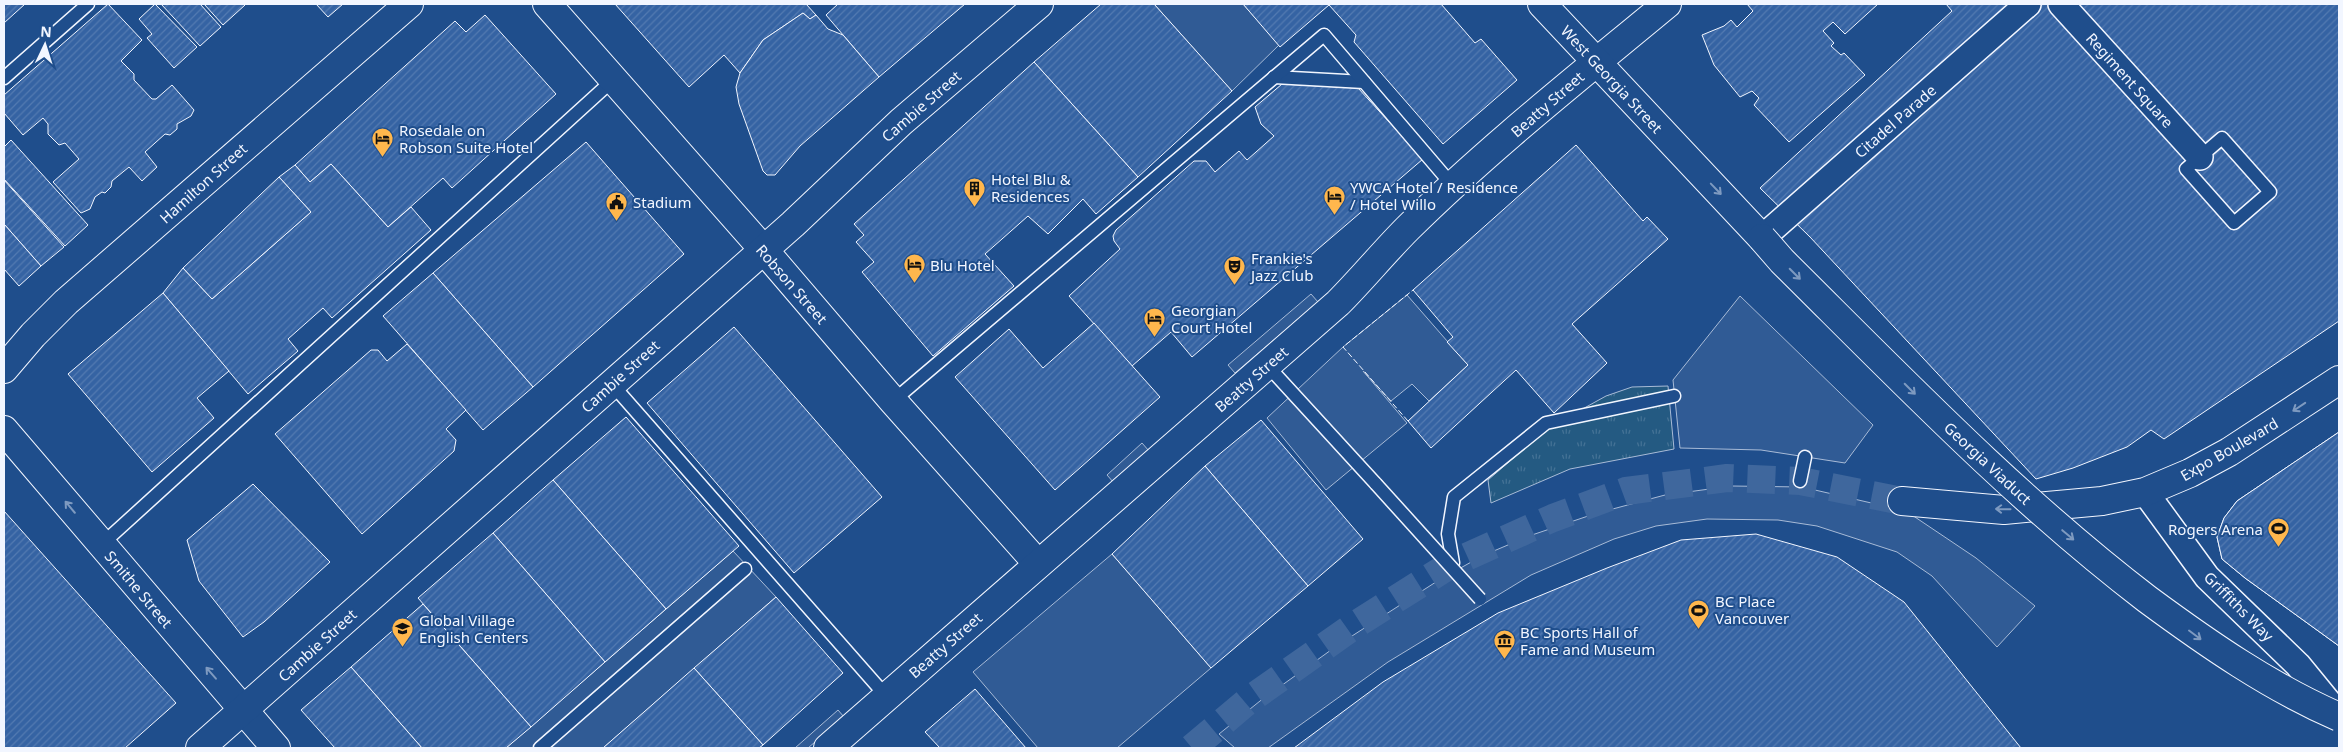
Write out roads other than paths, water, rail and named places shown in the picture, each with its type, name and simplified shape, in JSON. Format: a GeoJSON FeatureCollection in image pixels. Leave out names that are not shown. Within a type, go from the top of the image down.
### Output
{"type":"FeatureCollection","features":[{"type":"Feature","properties":{"kind":"main road","name":"Hamilton Street"},"geometry":{"type":"LineString","coordinates":[[4,369],[33,335],[66,302],[409,4]]}},
{"type":"Feature","properties":{"kind":"main road","name":"Robson Street"},"geometry":{"type":"LineString","coordinates":[[546,4],[1038,564]]}},
{"type":"Feature","properties":{"kind":"main road","name":"Cambie Street"},"geometry":{"type":"LineString","coordinates":[[200,748],[793,224],[901,122],[1039,4]]}},
{"type":"Feature","properties":{"kind":"main road","name":"West Georgia Street"},"geometry":{"type":"LineString","coordinates":[[1542,4],[1682,154]]}},
{"type":"Feature","properties":{"kind":"main road","name":"Beatty Street"},"geometry":{"type":"LineString","coordinates":[[828,748],[1338,303],[1408,228],[1453,186],[1596,62],[1667,4]]}},
{"type":"Feature","properties":{"kind":"main road","name":"Georgia Viaduct"},"geometry":{"type":"LineString","coordinates":[[1682,154],[1782,261],[1962,440],[2102,563],[2206,643],[2301,700],[2339,716]]}},
{"type":"Feature","properties":{"kind":"main road","name":"Expo Boulevard"},"geometry":{"type":"LineString","coordinates":[[1902,501],[2004,510],[2102,501],[2145,492],[2190,473],[2229,452],[2339,380]]}},
{"type":"Feature","properties":{"kind":"main road","name":"Smithe Street"},"geometry":{"type":"LineString","coordinates":[[4,430],[276,748]]}},
{"type":"Feature","properties":{"kind":"street","name":"Citadel Parade"},"geometry":{"type":"LineString","coordinates":[[1762,238],[2028,4]]}},
{"type":"Feature","properties":{"kind":"street","name":"Regiment Square"},"geometry":{"type":"LineString","coordinates":[[2061,4],[2200,157]]}},
{"type":"Feature","properties":{"kind":"street","name":"Griffiths Way"},"geometry":{"type":"LineString","coordinates":[[2145,492],[2207,577],[2298,665],[2339,716]]}},
{"type":"Feature","properties":{"kind":"lane"},"geometry":{"type":"LineString","coordinates":[[4,78],[88,4]]}},
{"type":"Feature","properties":{"kind":"lane"},"geometry":{"type":"LineString","coordinates":[[893,401],[1324,35],[1453,186]]}},
{"type":"Feature","properties":{"kind":"lane"},"geometry":{"type":"LineString","coordinates":[[1274,77],[1364,82]]}},
{"type":"Feature","properties":{"kind":"lane"},"geometry":{"type":"LineString","coordinates":[[102,545],[612,80]]}},
{"type":"Feature","properties":{"kind":"lane"},"geometry":{"type":"LineString","coordinates":[[2222,138],[2270,192],[2234,223],[2186,169],[2200,157],[2222,138]]}},
{"type":"Feature","properties":{"kind":"lane"},"geometry":{"type":"LineString","coordinates":[[1267,365],[1480,599]]}},
{"type":"Feature","properties":{"kind":"lane"},"geometry":{"type":"LineString","coordinates":[[612,384],[887,697]]}},
{"type":"Feature","properties":{"kind":"lane"},"geometry":{"type":"LineString","coordinates":[[1453,563],[1448,534],[1454,497],[1546,423],[1674,396]]}},
{"type":"Feature","properties":{"kind":"lane"},"geometry":{"type":"LineString","coordinates":[[1800,481],[1805,457]]}},
{"type":"Feature","properties":{"kind":"lane"},"geometry":{"type":"LineString","coordinates":[[540,748],[744,569]]}},
{"type":"Feature","properties":{"kind":"tunnel"},"geometry":{"type":"LineString","coordinates":[[1192,748],[1249,700],[1355,625],[1453,563],[1553,518],[1626,491],[1727,478],[1800,481],[1902,501]]}},
{"type":"Feature","properties":{"kind":"place","name":"Rosedale on Robson Suite Hotel"},"geometry":{"type":"Point","coordinates":[383,158]}},
{"type":"Feature","properties":{"kind":"place","name":"Hotel Blu & Residences"},"geometry":{"type":"Point","coordinates":[975,207]}},
{"type":"Feature","properties":{"kind":"place","name":"YWCA Hotel / Residence / Hotel Willo"},"geometry":{"type":"Point","coordinates":[1334,215]}},
{"type":"Feature","properties":{"kind":"place","name":"Stadium"},"geometry":{"type":"Point","coordinates":[617,221]}},
{"type":"Feature","properties":{"kind":"place","name":"Blu Hotel"},"geometry":{"type":"Point","coordinates":[914,284]}},
{"type":"Feature","properties":{"kind":"place","name":"Frankie's Jazz Club"},"geometry":{"type":"Point","coordinates":[1235,286]}},
{"type":"Feature","properties":{"kind":"place","name":"Georgian Court Hotel"},"geometry":{"type":"Point","coordinates":[1155,338]}},
{"type":"Feature","properties":{"kind":"place","name":"Rogers Arena"},"geometry":{"type":"Point","coordinates":[2279,548]}},
{"type":"Feature","properties":{"kind":"place","name":"BC Place Vancouver"},"geometry":{"type":"Point","coordinates":[1699,629]}},
{"type":"Feature","properties":{"kind":"place","name":"Global Village English Centers"},"geometry":{"type":"Point","coordinates":[403,648]}},
{"type":"Feature","properties":{"kind":"place","name":"BC Sports Hall of Fame and Museum"},"geometry":{"type":"Point","coordinates":[1504,660]}}]}
